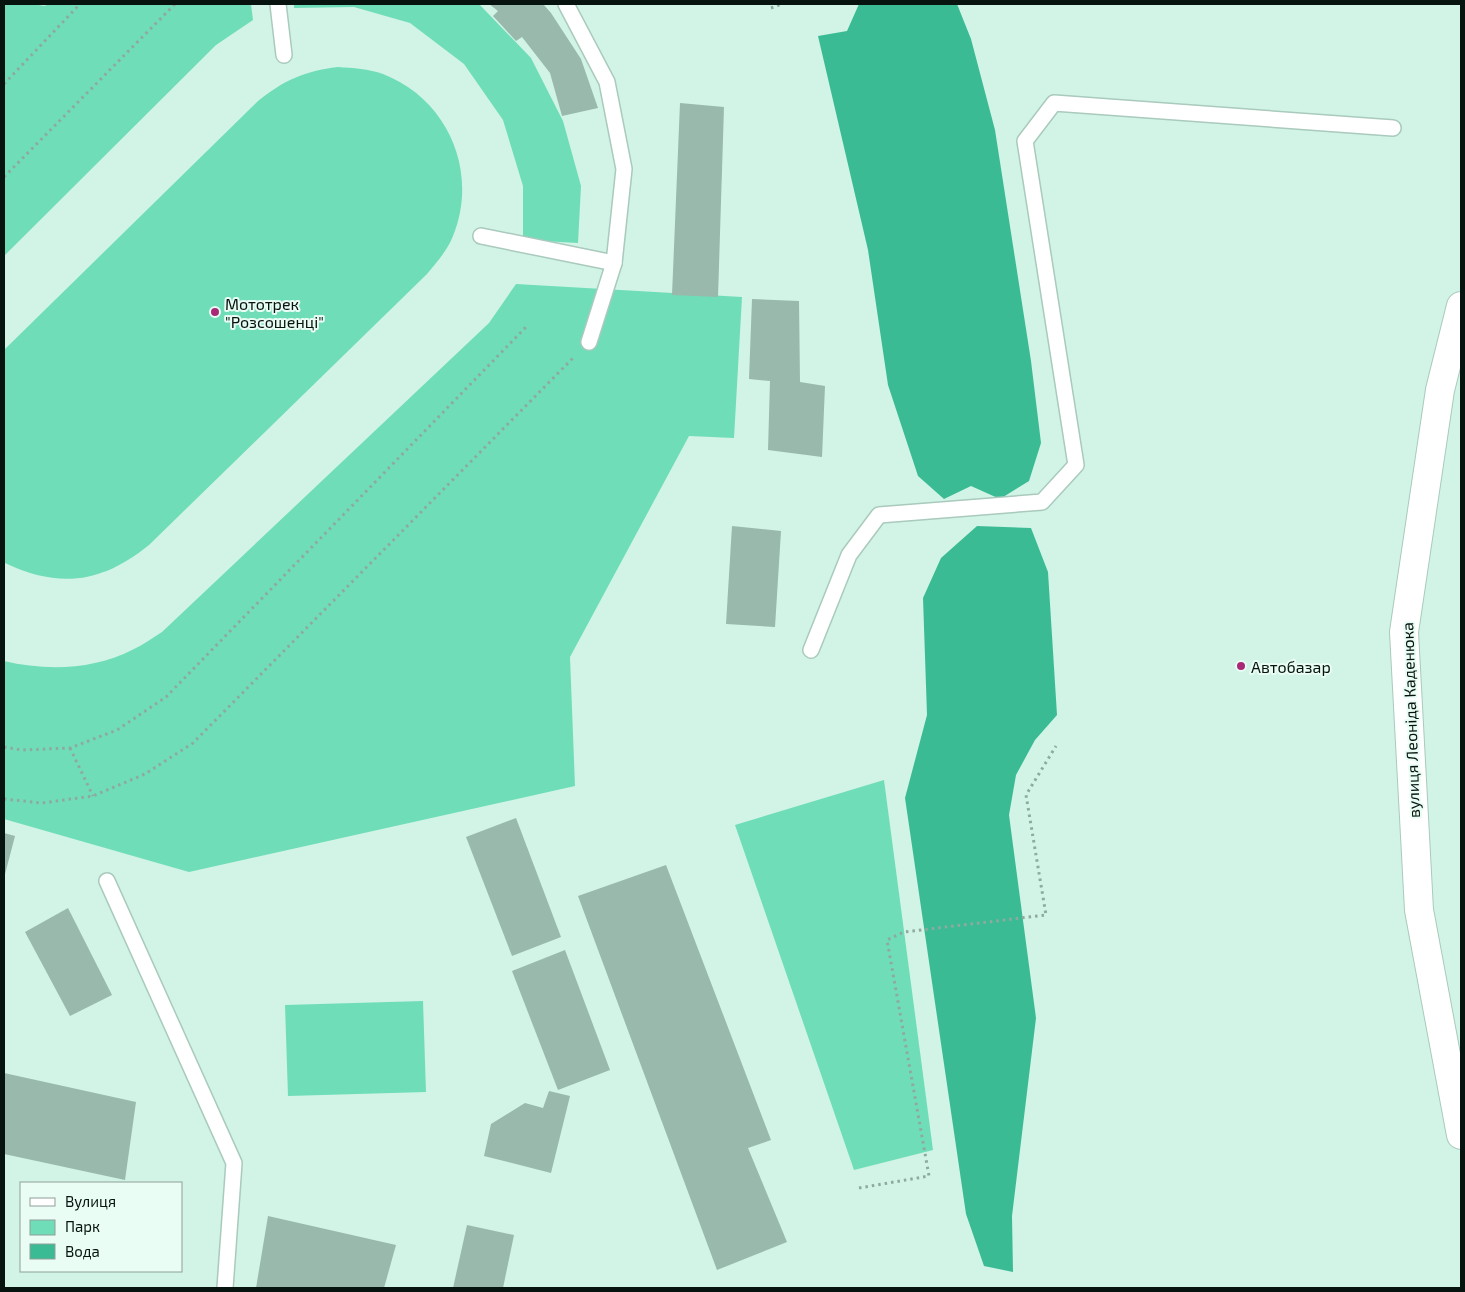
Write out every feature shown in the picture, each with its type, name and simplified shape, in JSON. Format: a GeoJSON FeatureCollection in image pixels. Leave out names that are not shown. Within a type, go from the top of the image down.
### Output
{"type":"FeatureCollection","features":[{"type":"Feature","properties":{"kind":"street","name":"вулиця Леоніда Каденюка"},"geometry":{"type":"LineString","coordinates":[[1461,306],[1440,390],[1404,632],[1419,910],[1461,1135]]}},
{"type":"Feature","properties":{"kind":"lane"},"geometry":{"type":"LineString","coordinates":[[278,4],[284,55]]}},
{"type":"Feature","properties":{"kind":"lane"},"geometry":{"type":"LineString","coordinates":[[566,4],[607,82],[624,169],[614,262],[589,342]]}},
{"type":"Feature","properties":{"kind":"lane"},"geometry":{"type":"LineString","coordinates":[[811,650],[848,555],[879,515],[1042,502],[1076,465],[1025,141],[1054,103],[1393,128]]}},
{"type":"Feature","properties":{"kind":"lane"},"geometry":{"type":"LineString","coordinates":[[481,236],[614,262]]}},
{"type":"Feature","properties":{"kind":"lane"},"geometry":{"type":"LineString","coordinates":[[107,881],[234,1163],[225,1288]]}},
{"type":"Feature","properties":{"kind":"path"},"geometry":{"type":"LineString","coordinates":[[4,84],[80,4]]}},
{"type":"Feature","properties":{"kind":"path"},"geometry":{"type":"LineString","coordinates":[[4,177],[175,4]]}},
{"type":"Feature","properties":{"kind":"path"},"geometry":{"type":"LineString","coordinates":[[770,8],[782,4]]}},
{"type":"Feature","properties":{"kind":"path"},"geometry":{"type":"LineString","coordinates":[[4,748],[22,750],[70,748],[117,730],[166,697],[527,326]]}},
{"type":"Feature","properties":{"kind":"path"},"geometry":{"type":"LineString","coordinates":[[4,799],[42,803],[93,796],[145,774],[193,743],[589,342]]}},
{"type":"Feature","properties":{"kind":"path"},"geometry":{"type":"LineString","coordinates":[[859,1188],[929,1176],[887,940],[904,932],[1046,915],[1026,795],[1056,746]]}},
{"type":"Feature","properties":{"kind":"path"},"geometry":{"type":"LineString","coordinates":[[70,748],[93,796]]}},
{"type":"Feature","properties":{"kind":"green space"},"geometry":{"type":"Polygon","coordinates":[[[4,4],[45,6],[47,4],[251,4],[253,20],[216,45],[4,256],[4,4]]]}},
{"type":"Feature","properties":{"kind":"green space"},"geometry":{"type":"Polygon","coordinates":[[[294,4],[479,4],[531,58],[563,121],[581,186],[578,243],[523,240],[523,186],[503,120],[464,64],[410,23],[354,7],[294,8],[294,4]]]}},
{"type":"Feature","properties":{"kind":"green space","name":"Мототрек \"Розсошенці\""},"geometry":{"type":"Polygon","coordinates":[[[338,67],[361,69],[383,74],[406,86],[425,101],[441,119],[452,140],[459,163],[462,187],[460,212],[453,236],[445,251],[427,274],[149,545],[132,558],[114,568],[97,574],[80,578],[62,579],[25,571],[5,563],[4,350],[258,101],[277,87],[295,78],[315,71],[338,67]]]}},
{"type":"Feature","properties":{"kind":"green space"},"geometry":{"type":"Polygon","coordinates":[[[516,284],[742,297],[734,438],[689,436],[570,657],[575,786],[189,872],[4,819],[4,661],[53,667],[85,665],[117,657],[140,646],[162,632],[489,323],[516,284]]]}},
{"type":"Feature","properties":{"kind":"green space"},"geometry":{"type":"Polygon","coordinates":[[[884,780],[933,1150],[854,1170],[735,825],[884,780]]]}},
{"type":"Feature","properties":{"kind":"green space"},"geometry":{"type":"Polygon","coordinates":[[[423,1001],[426,1092],[288,1096],[285,1005],[423,1001]]]}},
{"type":"Feature","properties":{"kind":"water"},"geometry":{"type":"Polygon","coordinates":[[[859,4],[957,4],[971,39],[995,130],[1031,361],[1041,443],[1029,481],[1000,499],[971,486],[944,499],[918,476],[888,385],[868,250],[818,36],[847,31],[859,4]]]}},
{"type":"Feature","properties":{"kind":"water"},"geometry":{"type":"Polygon","coordinates":[[[977,526],[1031,528],[1048,572],[1057,715],[1035,740],[1016,775],[1009,815],[1036,1018],[1012,1216],[1013,1272],[984,1266],[966,1214],[905,798],[927,715],[923,598],[941,558],[977,526]]]}},
{"type":"Feature","properties":{"kind":"building"},"geometry":{"type":"Polygon","coordinates":[[[489,4],[543,4],[581,59],[598,108],[562,116],[550,73],[522,37],[516,41],[493,16],[498,11],[489,4]]]}},
{"type":"Feature","properties":{"kind":"building"},"geometry":{"type":"Polygon","coordinates":[[[680,103],[724,107],[718,297],[672,295],[680,103]]]}},
{"type":"Feature","properties":{"kind":"building"},"geometry":{"type":"Polygon","coordinates":[[[752,299],[799,301],[800,382],[825,386],[822,457],[768,450],[770,381],[749,379],[752,299]]]}},
{"type":"Feature","properties":{"kind":"building"},"geometry":{"type":"Polygon","coordinates":[[[732,526],[781,531],[775,627],[726,624],[732,526]]]}},
{"type":"Feature","properties":{"kind":"building"},"geometry":{"type":"Polygon","coordinates":[[[516,818],[561,937],[512,956],[466,837],[516,818]]]}},
{"type":"Feature","properties":{"kind":"building"},"geometry":{"type":"Polygon","coordinates":[[[4,833],[15,836],[4,878],[4,833]]]}},
{"type":"Feature","properties":{"kind":"building"},"geometry":{"type":"Polygon","coordinates":[[[666,865],[771,1140],[748,1148],[787,1242],[717,1270],[578,896],[666,865]]]}},
{"type":"Feature","properties":{"kind":"building"},"geometry":{"type":"Polygon","coordinates":[[[68,908],[112,995],[70,1016],[25,932],[68,908]]]}},
{"type":"Feature","properties":{"kind":"building"},"geometry":{"type":"Polygon","coordinates":[[[565,950],[610,1070],[558,1090],[512,971],[565,950]]]}},
{"type":"Feature","properties":{"kind":"building"},"geometry":{"type":"Polygon","coordinates":[[[4,1073],[136,1102],[125,1180],[4,1154],[4,1073]]]}},
{"type":"Feature","properties":{"kind":"building"},"geometry":{"type":"Polygon","coordinates":[[[549,1091],[570,1096],[551,1173],[484,1156],[491,1124],[525,1103],[543,1108],[549,1091]]]}},
{"type":"Feature","properties":{"kind":"building"},"geometry":{"type":"Polygon","coordinates":[[[268,1216],[396,1245],[384,1288],[256,1288],[268,1216]]]}},
{"type":"Feature","properties":{"kind":"building"},"geometry":{"type":"Polygon","coordinates":[[[467,1225],[514,1235],[503,1288],[453,1288],[467,1225]]]}},
{"type":"Feature","properties":{"kind":"place","name":"Мототрек \"Розсошенці\""},"geometry":{"type":"Point","coordinates":[215,312]}},
{"type":"Feature","properties":{"kind":"place","name":"Автобазар"},"geometry":{"type":"Point","coordinates":[1241,666]}}]}
